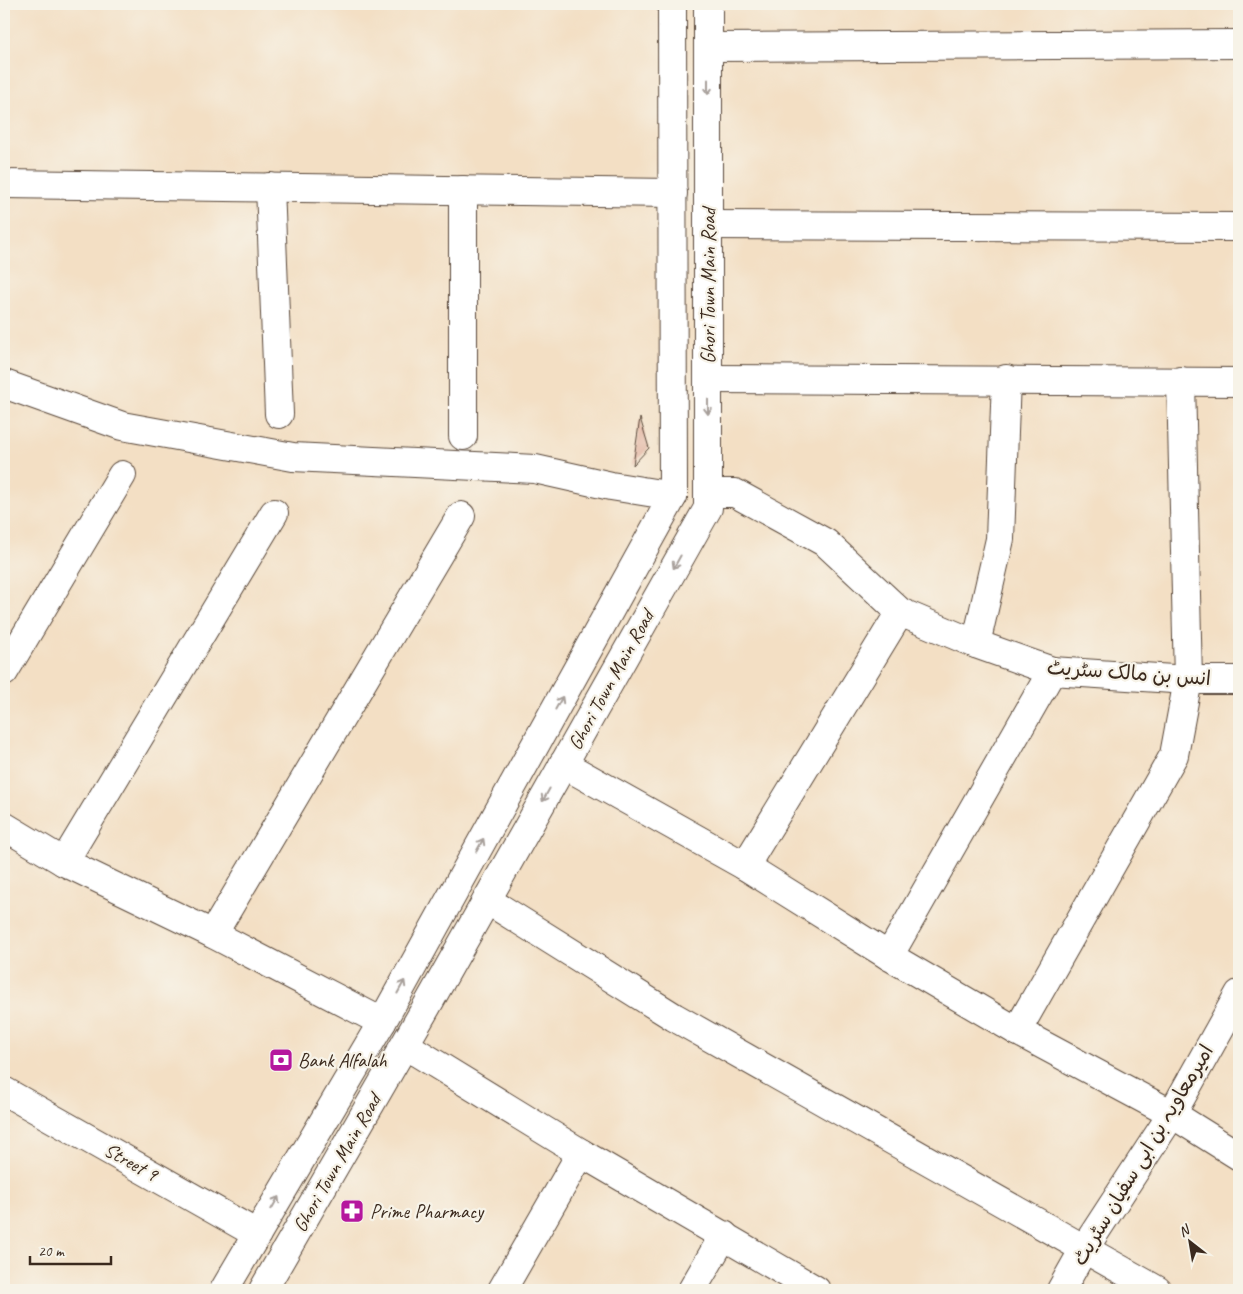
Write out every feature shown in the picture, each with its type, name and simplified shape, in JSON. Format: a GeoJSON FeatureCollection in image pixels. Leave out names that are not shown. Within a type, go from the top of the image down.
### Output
{"type":"FeatureCollection","features":[{"type":"Feature","properties":{"kind":"street"},"geometry":{"type":"LineString","coordinates":[[224,1290],[382,1022],[673,496],[672,4]]}},
{"type":"Feature","properties":{"kind":"street","name":"Ghori Town Main Road"},"geometry":{"type":"LineString","coordinates":[[263,1290],[405,1045],[708,508],[708,4]]}},
{"type":"Feature","properties":{"kind":"street"},"geometry":{"type":"LineString","coordinates":[[708,47],[1239,44]]}},
{"type":"Feature","properties":{"kind":"street"},"geometry":{"type":"LineString","coordinates":[[4,184],[673,193]]}},
{"type":"Feature","properties":{"kind":"street"},"geometry":{"type":"LineString","coordinates":[[270,187],[279,414]]}},
{"type":"Feature","properties":{"kind":"street"},"geometry":{"type":"LineString","coordinates":[[463,190],[464,436]]}},
{"type":"Feature","properties":{"kind":"street"},"geometry":{"type":"LineString","coordinates":[[708,225],[1239,227]]}},
{"type":"Feature","properties":{"kind":"street"},"geometry":{"type":"LineString","coordinates":[[708,379],[1006,379],[1239,382]]}},
{"type":"Feature","properties":{"kind":"street"},"geometry":{"type":"LineString","coordinates":[[976,644],[1000,539],[1006,379]]}},
{"type":"Feature","properties":{"kind":"street"},"geometry":{"type":"LineString","coordinates":[[1018,1031],[1174,755],[1188,680],[1180,381]]}},
{"type":"Feature","properties":{"kind":"street"},"geometry":{"type":"LineString","coordinates":[[4,384],[122,426],[293,458],[535,469],[611,486],[673,496]]}},
{"type":"Feature","properties":{"kind":"street"},"geometry":{"type":"LineString","coordinates":[[4,672],[122,475]]}},
{"type":"Feature","properties":{"kind":"street","name":"انس بن مالک سٹریٹ"},"geometry":{"type":"LineString","coordinates":[[708,492],[735,493],[826,543],[900,612],[976,644],[1052,671],[1188,680],[1239,680]]}},
{"type":"Feature","properties":{"kind":"street"},"geometry":{"type":"LineString","coordinates":[[64,862],[274,513]]}},
{"type":"Feature","properties":{"kind":"street"},"geometry":{"type":"LineString","coordinates":[[213,934],[461,516]]}},
{"type":"Feature","properties":{"kind":"street"},"geometry":{"type":"LineString","coordinates":[[745,866],[900,612]]}},
{"type":"Feature","properties":{"kind":"street"},"geometry":{"type":"LineString","coordinates":[[889,956],[1052,671]]}},
{"type":"Feature","properties":{"kind":"street"},"geometry":{"type":"LineString","coordinates":[[564,764],[745,866],[889,956],[1018,1031],[1172,1114],[1239,1156]]}},
{"type":"Feature","properties":{"kind":"street"},"geometry":{"type":"LineString","coordinates":[[4,826],[64,862],[213,934],[382,1022]]}},
{"type":"Feature","properties":{"kind":"street"},"geometry":{"type":"LineString","coordinates":[[487,900],[674,1017],[1157,1290]]}},
{"type":"Feature","properties":{"kind":"street","name":"امیرمعاویہ بن ابی سفیان سٹریٹ"},"geometry":{"type":"LineString","coordinates":[[1062,1290],[1084,1250],[1172,1114],[1239,994]]}},
{"type":"Feature","properties":{"kind":"street"},"geometry":{"type":"LineString","coordinates":[[405,1045],[581,1153],[816,1290]]}},
{"type":"Feature","properties":{"kind":"street","name":"Street 9"},"geometry":{"type":"LineString","coordinates":[[4,1091],[257,1234]]}},
{"type":"Feature","properties":{"kind":"street"},"geometry":{"type":"LineString","coordinates":[[502,1290],[581,1153]]}},
{"type":"Feature","properties":{"kind":"street"},"geometry":{"type":"LineString","coordinates":[[692,1290],[724,1235]]}},
{"type":"Feature","properties":{"kind":"building"},"geometry":{"type":"Polygon","coordinates":[[[640,418],[649,448],[633,465],[640,418]]]}},
{"type":"Feature","properties":{"kind":"place","name":"Bank Alfalah"},"geometry":{"type":"Point","coordinates":[281,1060]}},
{"type":"Feature","properties":{"kind":"place","name":"Prime Pharmacy"},"geometry":{"type":"Point","coordinates":[352,1211]}}]}
